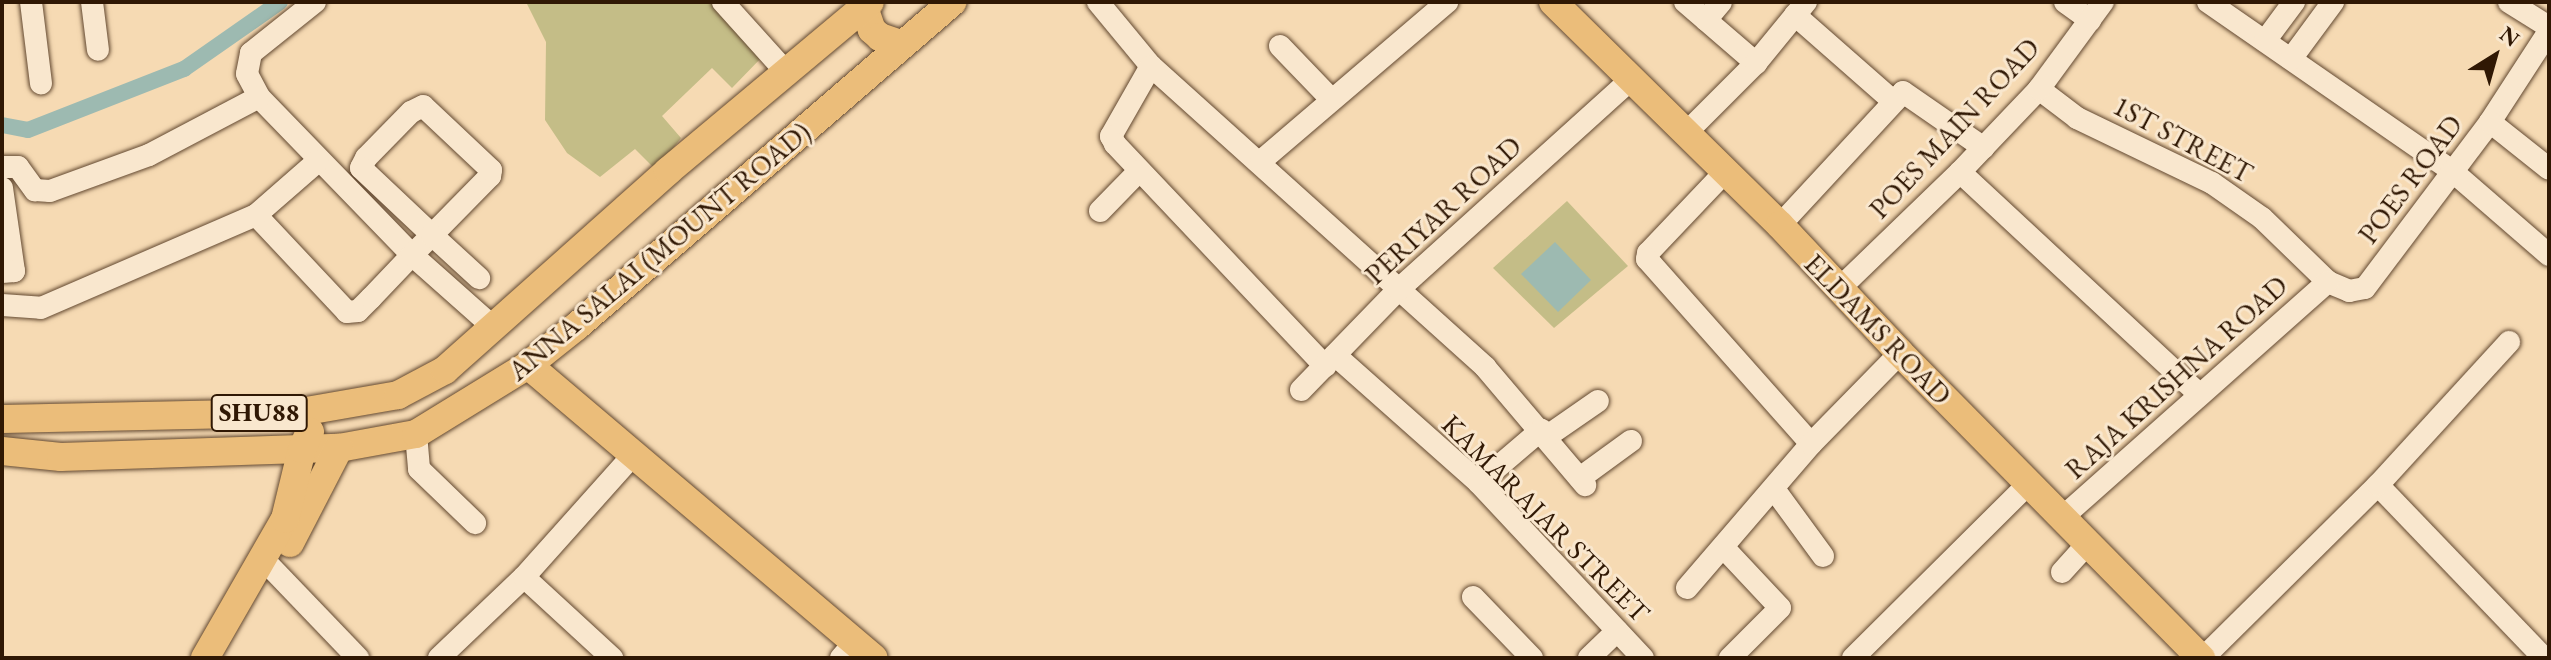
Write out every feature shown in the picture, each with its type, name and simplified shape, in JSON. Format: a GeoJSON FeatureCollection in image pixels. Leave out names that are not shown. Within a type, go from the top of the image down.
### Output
{"type":"FeatureCollection","features":[{"type":"Feature","properties":{"kind":"main road","name":"ANNA SALAI (MOUNT ROAD)"},"geometry":{"type":"LineString","coordinates":[[2,451],[61,457],[339,448],[416,434],[528,365],[880,67],[952,2]]}},
{"type":"Feature","properties":{"kind":"main road","name":"ELDAMS ROAD"},"geometry":{"type":"LineString","coordinates":[[1553,2],[1780,225],[1900,353],[2202,658]]}},
{"type":"Feature","properties":{"kind":"main road","name":"ANNA SALAI (MOUNT ROAD)"},"geometry":{"type":"LineString","coordinates":[[2,419],[295,413],[398,395],[445,370],[492,326],[860,10]]}},
{"type":"Feature","properties":{"kind":"main road"},"geometry":{"type":"LineString","coordinates":[[860,10],[880,37],[903,45]]}},
{"type":"Feature","properties":{"kind":"main road"},"geometry":{"type":"LineString","coordinates":[[860,10],[869,47],[880,67]]}},
{"type":"Feature","properties":{"kind":"main road"},"geometry":{"type":"LineString","coordinates":[[528,365],[634,454],[856,653]]}},
{"type":"Feature","properties":{"kind":"main road"},"geometry":{"type":"LineString","coordinates":[[205,658],[269,566],[285,519],[302,449],[323,409]]}},
{"type":"Feature","properties":{"kind":"main road"},"geometry":{"type":"LineString","coordinates":[[219,658],[339,448]]}},
{"type":"Feature","properties":{"kind":"street"},"geometry":{"type":"LineString","coordinates":[[31,2],[41,83]]}},
{"type":"Feature","properties":{"kind":"street"},"geometry":{"type":"LineString","coordinates":[[92,2],[98,50]]}},
{"type":"Feature","properties":{"kind":"street"},"geometry":{"type":"LineString","coordinates":[[315,2],[251,53],[247,74],[259,97],[412,255],[492,326]]}},
{"type":"Feature","properties":{"kind":"street"},"geometry":{"type":"LineString","coordinates":[[723,2],[786,72]]}},
{"type":"Feature","properties":{"kind":"street","name":"KAMARAJAR STREET"},"geometry":{"type":"LineString","coordinates":[[1098,2],[1151,66],[1261,161],[1485,367],[1582,481],[1631,441]]}},
{"type":"Feature","properties":{"kind":"street"},"geometry":{"type":"LineString","coordinates":[[1261,161],[1447,2]]}},
{"type":"Feature","properties":{"kind":"street"},"geometry":{"type":"LineString","coordinates":[[1685,2],[1756,63]]}},
{"type":"Feature","properties":{"kind":"street"},"geometry":{"type":"LineString","coordinates":[[1706,20],[1721,2]]}},
{"type":"Feature","properties":{"kind":"street"},"geometry":{"type":"LineString","coordinates":[[2065,2],[2097,11]]}},
{"type":"Feature","properties":{"kind":"street"},"geometry":{"type":"LineString","coordinates":[[2208,2],[2272,32],[2298,50],[2452,171],[2549,255]]}},
{"type":"Feature","properties":{"kind":"street"},"geometry":{"type":"LineString","coordinates":[[2272,32],[2294,2]]}},
{"type":"Feature","properties":{"kind":"street"},"geometry":{"type":"LineString","coordinates":[[2298,50],[2333,2]]}},
{"type":"Feature","properties":{"kind":"street"},"geometry":{"type":"LineString","coordinates":[[2509,2],[2549,29]]}},
{"type":"Feature","properties":{"kind":"street"},"geometry":{"type":"LineString","coordinates":[[1685,134],[1756,63],[1801,9],[1893,101]]}},
{"type":"Feature","properties":{"kind":"street","name":"POES MAIN ROAD"},"geometry":{"type":"LineString","coordinates":[[1840,288],[1984,148],[2039,89],[2097,11]]}},
{"type":"Feature","properties":{"kind":"street","name":"POES ROAD"},"geometry":{"type":"LineString","coordinates":[[2328,282],[2349,291],[2365,288],[2490,122],[2549,29]]}},
{"type":"Feature","properties":{"kind":"street"},"geometry":{"type":"LineString","coordinates":[[1280,46],[1331,99]]}},
{"type":"Feature","properties":{"kind":"street","name":"KAMARAJAR STREET"},"geometry":{"type":"LineString","coordinates":[[1151,66],[1111,136],[1139,171],[1330,361],[1479,483],[1643,658]]}},
{"type":"Feature","properties":{"kind":"street","name":"PERIYAR ROAD"},"geometry":{"type":"LineString","coordinates":[[1301,390],[1399,289],[1630,80]]}},
{"type":"Feature","properties":{"kind":"street","name":"1ST STREET"},"geometry":{"type":"LineString","coordinates":[[2039,89],[2077,118],[2212,183],[2262,218],[2328,282]]}},
{"type":"Feature","properties":{"kind":"street"},"geometry":{"type":"LineString","coordinates":[[1780,225],[1893,101],[1907,92],[1984,148]]}},
{"type":"Feature","properties":{"kind":"street"},"geometry":{"type":"LineString","coordinates":[[2,167],[18,167],[35,190],[50,191],[149,155],[259,97]]}},
{"type":"Feature","properties":{"kind":"street"},"geometry":{"type":"LineString","coordinates":[[256,215],[347,312],[358,311],[432,235],[491,170],[423,106],[411,112],[366,158],[361,168],[432,235],[479,278]]}},
{"type":"Feature","properties":{"kind":"street"},"geometry":{"type":"LineString","coordinates":[[2490,122],[2549,169]]}},
{"type":"Feature","properties":{"kind":"street"},"geometry":{"type":"LineString","coordinates":[[2,305],[41,308],[256,215],[318,161]]}},
{"type":"Feature","properties":{"kind":"street"},"geometry":{"type":"LineString","coordinates":[[1100,211],[1139,171]]}},
{"type":"Feature","properties":{"kind":"street"},"geometry":{"type":"LineString","coordinates":[[1960,172],[2199,394]]}},
{"type":"Feature","properties":{"kind":"street"},"geometry":{"type":"LineString","coordinates":[[1724,173],[1648,253],[1647,259],[1811,444]]}},
{"type":"Feature","properties":{"kind":"street"},"geometry":{"type":"LineString","coordinates":[[2,188],[14,271],[2,272]]}},
{"type":"Feature","properties":{"kind":"street","name":"RAJA KRISHNA ROAD"},"geometry":{"type":"LineString","coordinates":[[2064,516],[2328,282]]}},
{"type":"Feature","properties":{"kind":"street"},"geometry":{"type":"LineString","coordinates":[[2202,658],[2378,485],[2509,342]]}},
{"type":"Feature","properties":{"kind":"street"},"geometry":{"type":"LineString","coordinates":[[1687,588],[1811,444],[1900,353]]}},
{"type":"Feature","properties":{"kind":"street"},"geometry":{"type":"LineString","coordinates":[[1479,483],[1544,434],[1598,401]]}},
{"type":"Feature","properties":{"kind":"street"},"geometry":{"type":"LineString","coordinates":[[416,434],[419,469],[475,523]]}},
{"type":"Feature","properties":{"kind":"street"},"geometry":{"type":"LineString","coordinates":[[439,658],[524,577],[634,454]]}},
{"type":"Feature","properties":{"kind":"street"},"geometry":{"type":"LineString","coordinates":[[1853,658],[2028,484]]}},
{"type":"Feature","properties":{"kind":"street"},"geometry":{"type":"LineString","coordinates":[[2378,485],[2544,658]]}},
{"type":"Feature","properties":{"kind":"street"},"geometry":{"type":"LineString","coordinates":[[1774,489],[1794,521],[1823,556]]}},
{"type":"Feature","properties":{"kind":"street"},"geometry":{"type":"LineString","coordinates":[[2062,572],[2089,542]]}},
{"type":"Feature","properties":{"kind":"street"},"geometry":{"type":"LineString","coordinates":[[1723,547],[1780,608],[1730,658]]}},
{"type":"Feature","properties":{"kind":"street"},"geometry":{"type":"LineString","coordinates":[[269,566],[358,658]]}},
{"type":"Feature","properties":{"kind":"street"},"geometry":{"type":"LineString","coordinates":[[524,577],[612,658]]}},
{"type":"Feature","properties":{"kind":"street"},"geometry":{"type":"LineString","coordinates":[[1473,597],[1532,658]]}},
{"type":"Feature","properties":{"kind":"street"},"geometry":{"type":"LineString","coordinates":[[1589,658],[1617,631]]}},
{"type":"Feature","properties":{"kind":"shaded area"},"geometry":{"type":"Polygon","coordinates":[[[526,2],[715,2],[764,55],[732,88],[712,68],[662,116],[681,138],[656,170],[635,149],[600,177],[567,153],[545,120],[546,42],[526,2]]]}},
{"type":"Feature","properties":{"kind":"shaded area"},"geometry":{"type":"Polygon","coordinates":[[[1567,201],[1628,266],[1554,328],[1493,268],[1567,201]]]}},
{"type":"Feature","properties":{"kind":"water"},"geometry":{"type":"Polygon","coordinates":[[[1555,242],[1591,280],[1558,312],[1521,274],[1555,242]]]}},
{"type":"Feature","properties":{"kind":"waterway"},"geometry":{"type":"LineString","coordinates":[[2,125],[28,130],[184,69],[280,2]]}}]}
